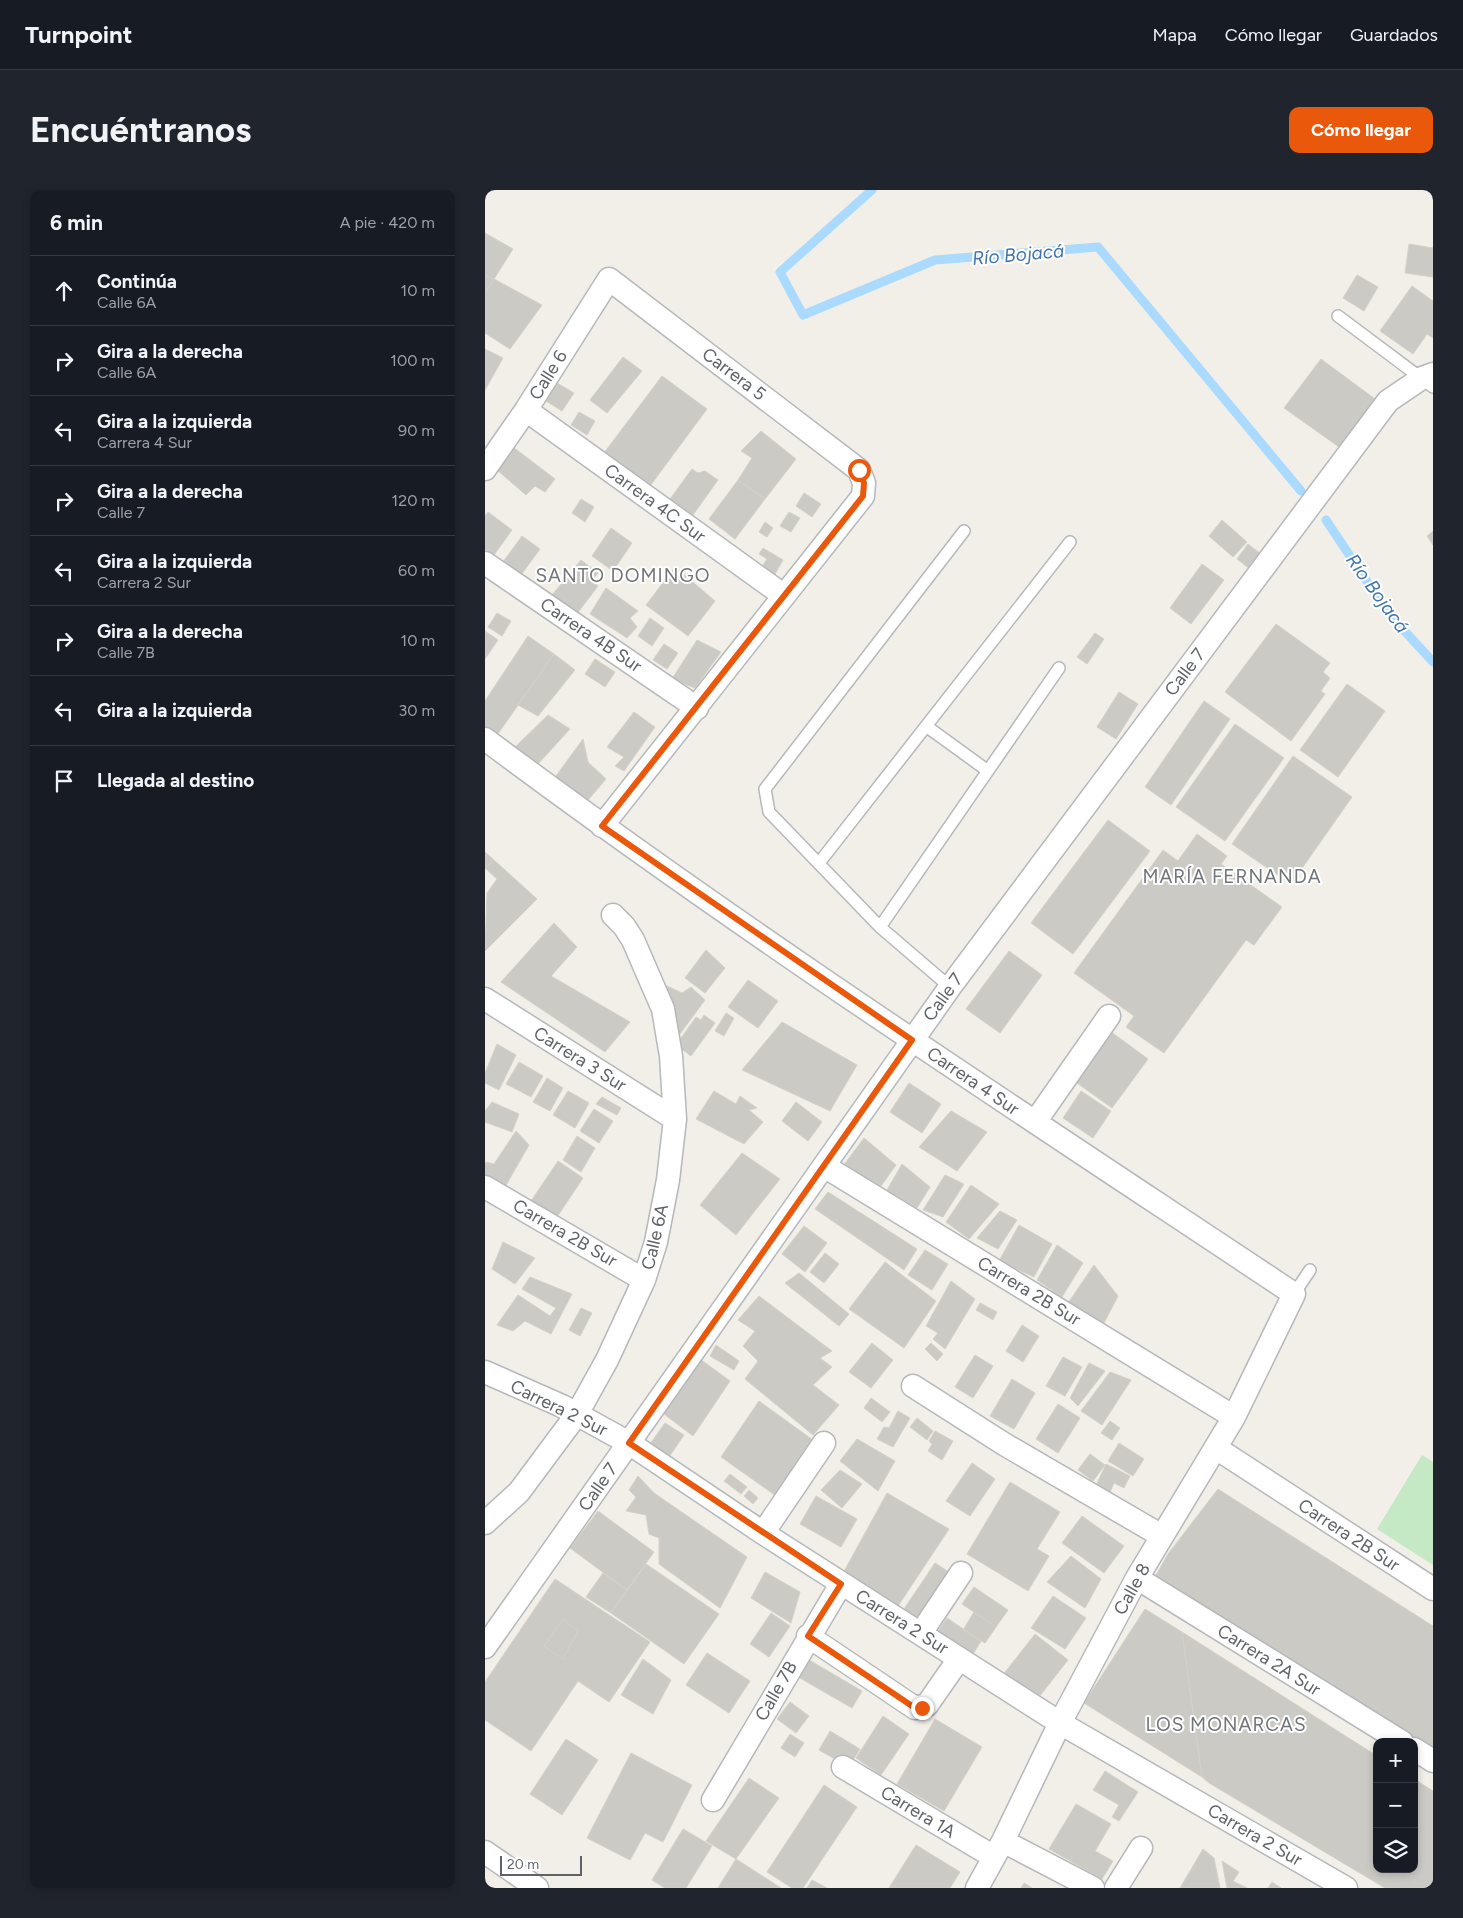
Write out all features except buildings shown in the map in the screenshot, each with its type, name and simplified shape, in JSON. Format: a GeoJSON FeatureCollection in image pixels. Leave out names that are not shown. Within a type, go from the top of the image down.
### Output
{"type":"FeatureCollection","features":[{"type":"Feature","properties":{"kind":"street","name":"Calle 6"},"geometry":{"type":"LineString","coordinates":[[485,469],[526,410],[609,278]]}},
{"type":"Feature","properties":{"kind":"street","name":"Carrera 5"},"geometry":{"type":"LineString","coordinates":[[609,278],[859,470],[864,483],[863,496],[783,595]]}},
{"type":"Feature","properties":{"kind":"street","name":"Calle 7"},"geometry":{"type":"LineString","coordinates":[[485,1647],[950,987],[1388,401],[1429,380]]}},
{"type":"Feature","properties":{"kind":"street","name":"Carrera 4C Sur"},"geometry":{"type":"LineString","coordinates":[[526,410],[783,595]]}},
{"type":"Feature","properties":{"kind":"street","name":"Carrera 4B Sur"},"geometry":{"type":"LineString","coordinates":[[485,563],[697,708]]}},
{"type":"Feature","properties":{"kind":"street"},"geometry":{"type":"LineString","coordinates":[[602,826],[697,708],[783,595]]}},
{"type":"Feature","properties":{"kind":"street","name":"Carrera 4 Sur"},"geometry":{"type":"LineString","coordinates":[[485,739],[602,826],[912,1040],[1294,1294]]}},
{"type":"Feature","properties":{"kind":"street","name":"Calle 6A"},"geometry":{"type":"LineString","coordinates":[[485,1523],[519,1492],[577,1414],[607,1360],[645,1280],[656,1242],[668,1180],[675,1119],[671,1056],[663,1009],[633,940],[624,926],[613,915]]}},
{"type":"Feature","properties":{"kind":"street","name":"Carrera 3 Sur"},"geometry":{"type":"LineString","coordinates":[[485,1000],[675,1119]]}},
{"type":"Feature","properties":{"kind":"street"},"geometry":{"type":"LineString","coordinates":[[1035,1122],[1109,1016]]}},
{"type":"Feature","properties":{"kind":"street","name":"Carrera 2B Sur"},"geometry":{"type":"LineString","coordinates":[[824,1166],[1234,1416]]}},
{"type":"Feature","properties":{"kind":"street","name":"Carrera 2B Sur"},"geometry":{"type":"LineString","coordinates":[[485,1187],[645,1280]]}},
{"type":"Feature","properties":{"kind":"street","name":"Calle 8"},"geometry":{"type":"LineString","coordinates":[[977,1888],[999,1849],[1060,1722],[1137,1578],[1234,1416],[1294,1294]]}},
{"type":"Feature","properties":{"kind":"street","name":"Carrera 2 Sur"},"geometry":{"type":"LineString","coordinates":[[485,1372],[577,1414],[629,1443],[841,1584],[1060,1722],[1341,1887]]}},
{"type":"Feature","properties":{"kind":"street"},"geometry":{"type":"LineString","coordinates":[[913,1386],[1004,1444],[1162,1536]]}},
{"type":"Feature","properties":{"kind":"street"},"geometry":{"type":"LineString","coordinates":[[763,1533],[824,1443]]}},
{"type":"Feature","properties":{"kind":"street","name":"Carrera 2B Sur"},"geometry":{"type":"LineString","coordinates":[[1216,1448],[1433,1589]]}},
{"type":"Feature","properties":{"kind":"street"},"geometry":{"type":"LineString","coordinates":[[921,1633],[961,1573]]}},
{"type":"Feature","properties":{"kind":"street","name":"Carrera 2A Sur"},"geometry":{"type":"LineString","coordinates":[[1137,1578],[1396,1738]]}},
{"type":"Feature","properties":{"kind":"street","name":"Calle 7B"},"geometry":{"type":"LineString","coordinates":[[713,1800],[808,1636],[841,1584]]}},
{"type":"Feature","properties":{"kind":"street","name":"Carrera 2 Sur"},"geometry":{"type":"LineString","coordinates":[[808,1636],[915,1708],[927,1705],[959,1659]]}},
{"type":"Feature","properties":{"kind":"street"},"geometry":{"type":"LineString","coordinates":[[1418,1752],[1433,1761]]}},
{"type":"Feature","properties":{"kind":"street","name":"Carrera 1A"},"geometry":{"type":"LineString","coordinates":[[843,1767],[999,1849],[1093,1888]]}},
{"type":"Feature","properties":{"kind":"street"},"geometry":{"type":"LineString","coordinates":[[1116,1888],[1141,1848]]}},
{"type":"Feature","properties":{"kind":"street"},"geometry":{"type":"LineString","coordinates":[[485,1852],[537,1888]]}},
{"type":"Feature","properties":{"kind":"lane"},"geometry":{"type":"LineString","coordinates":[[1338,316],[1429,380]]}},
{"type":"Feature","properties":{"kind":"lane"},"geometry":{"type":"LineString","coordinates":[[950,987],[880,927],[769,812],[765,789],[963,531]]}},
{"type":"Feature","properties":{"kind":"lane"},"geometry":{"type":"LineString","coordinates":[[819,863],[1070,542]]}},
{"type":"Feature","properties":{"kind":"lane"},"geometry":{"type":"LineString","coordinates":[[880,927],[1059,668]]}},
{"type":"Feature","properties":{"kind":"lane"},"geometry":{"type":"LineString","coordinates":[[926,726],[988,771]]}},
{"type":"Feature","properties":{"kind":"lane"},"geometry":{"type":"LineString","coordinates":[[1294,1294],[1310,1270]]}},
{"type":"Feature","properties":{"kind":"green space"},"geometry":{"type":"Polygon","coordinates":[[[1422,1455],[1433,1462],[1433,1565],[1377,1529],[1422,1455]]]}},
{"type":"Feature","properties":{"kind":"waterway","name":"Río Bojacá"},"geometry":{"type":"LineString","coordinates":[[872,190],[780,272],[803,315],[935,260],[1098,247],[1301,491]]}},
{"type":"Feature","properties":{"kind":"waterway","name":"Río Bojacá"},"geometry":{"type":"LineString","coordinates":[[1326,520],[1388,613],[1433,662]]}},
{"type":"Feature","properties":{"kind":"district","name":"SANTO DOMINGO"},"geometry":{"type":"Point","coordinates":[623,575]}},
{"type":"Feature","properties":{"kind":"district","name":"MARÍA FERNANDA"},"geometry":{"type":"Point","coordinates":[1232,876]}},
{"type":"Feature","properties":{"kind":"district","name":"LOS MONARCAS"},"geometry":{"type":"Point","coordinates":[1226,1724]}},
{"type":"Feature","properties":{"kind":"route"},"geometry":{"type":"LineString","coordinates":[[859,470],[864,483],[863,496],[602,826],[912,1040],[629,1443],[841,1584],[808,1636],[915,1708],[922,1708]]}}]}
